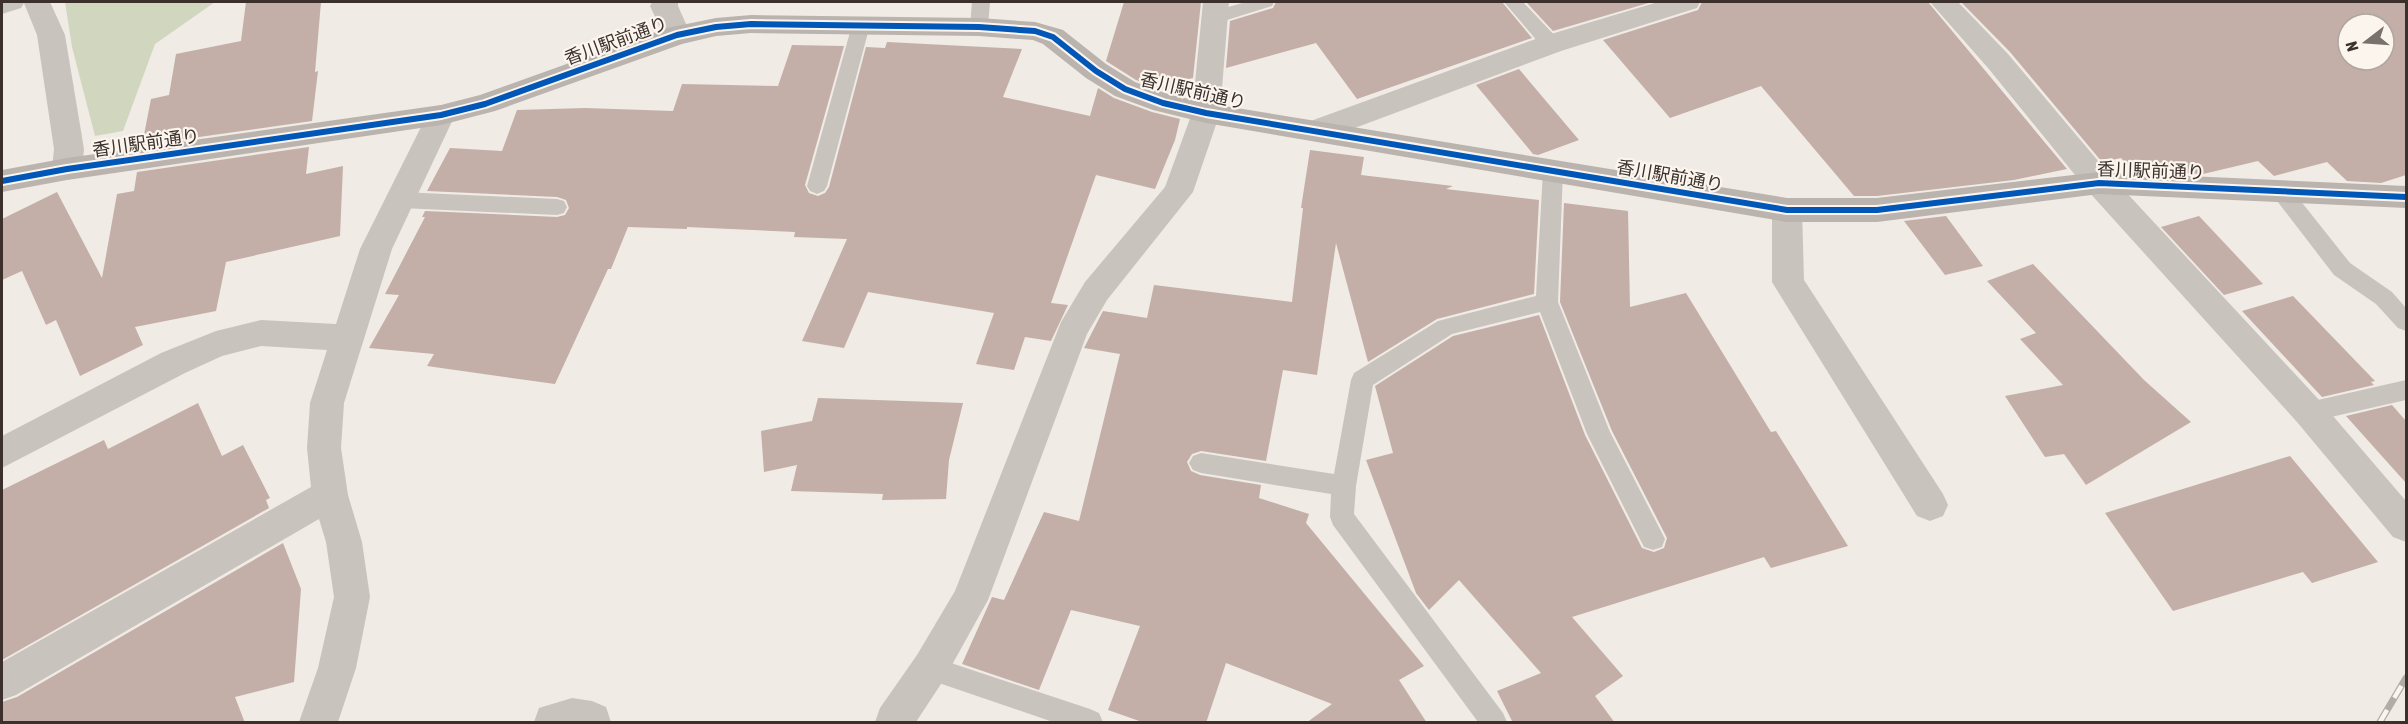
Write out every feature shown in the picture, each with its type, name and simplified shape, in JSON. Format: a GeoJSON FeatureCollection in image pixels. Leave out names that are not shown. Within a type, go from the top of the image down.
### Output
{"type":"FeatureCollection","features":[{"type":"Feature","properties":{"kind":"street"},"geometry":{"type":"LineString","coordinates":[[2,5],[11,2]]}},
{"type":"Feature","properties":{"kind":"street"},"geometry":{"type":"LineString","coordinates":[[37,2],[51,35],[69,149],[67,169]]}},
{"type":"Feature","properties":{"kind":"street"},"geometry":{"type":"LineString","coordinates":[[665,2],[664,6],[677,35]]}},
{"type":"Feature","properties":{"kind":"street"},"geometry":{"type":"LineString","coordinates":[[1318,130],[1551,44],[1687,2]]}},
{"type":"Feature","properties":{"kind":"street"},"geometry":{"type":"LineString","coordinates":[[1943,2],[1998,61],[2099,183],[2309,412],[2406,526]]}},
{"type":"Feature","properties":{"kind":"street"},"geometry":{"type":"LineString","coordinates":[[894,723],[970,600],[1072,332],[1096,291],[1178,192],[1206,113],[1215,10]]}},
{"type":"Feature","properties":{"kind":"street","name":"香川駅前通り"},"geometry":{"type":"LineString","coordinates":[[2,180],[441,116],[485,104],[677,35],[716,27],[752,24],[861,25],[980,14],[1053,37],[1096,71],[1125,89],[1163,103],[1206,113],[1787,210],[1887,209],[2099,183],[2406,197]]}},
{"type":"Feature","properties":{"kind":"street"},"geometry":{"type":"LineString","coordinates":[[319,723],[337,668],[352,597],[344,542],[330,495],[324,448],[327,403],[376,249],[441,116]]}},
{"type":"Feature","properties":{"kind":"street"},"geometry":{"type":"LineString","coordinates":[[1787,210],[1788,282],[1930,505]]}},
{"type":"Feature","properties":{"kind":"street"},"geometry":{"type":"LineString","coordinates":[[2,453],[173,363],[216,344],[261,333],[346,338]]}},
{"type":"Feature","properties":{"kind":"street"},"geometry":{"type":"LineString","coordinates":[[2,682],[330,495]]}},
{"type":"Feature","properties":{"kind":"street"},"geometry":{"type":"LineString","coordinates":[[553,723],[572,717],[592,720],[592,723]]}},
{"type":"Feature","properties":{"kind":"lane"},"geometry":{"type":"LineString","coordinates":[[1215,10],[1265,2]]}},
{"type":"Feature","properties":{"kind":"lane"},"geometry":{"type":"LineString","coordinates":[[1513,2],[1551,44]]}},
{"type":"Feature","properties":{"kind":"lane"},"geometry":{"type":"LineString","coordinates":[[817,186],[861,25]]}},
{"type":"Feature","properties":{"kind":"lane"},"geometry":{"type":"LineString","coordinates":[[1553,171],[1547,302],[1599,434],[1653,539]]}},
{"type":"Feature","properties":{"kind":"lane"},"geometry":{"type":"LineString","coordinates":[[2281,191],[2342,268],[2384,298],[2406,322]]}},
{"type":"Feature","properties":{"kind":"lane"},"geometry":{"type":"LineString","coordinates":[[401,200],[557,207]]}},
{"type":"Feature","properties":{"kind":"lane"},"geometry":{"type":"LineString","coordinates":[[1494,723],[1342,517],[1344,486],[1362,380],[1446,327],[1547,302]]}},
{"type":"Feature","properties":{"kind":"lane"},"geometry":{"type":"LineString","coordinates":[[2309,412],[2406,390]]}},
{"type":"Feature","properties":{"kind":"lane"},"geometry":{"type":"LineString","coordinates":[[1201,463],[1344,486]]}},
{"type":"Feature","properties":{"kind":"lane"},"geometry":{"type":"LineString","coordinates":[[930,668],[1090,723]]}},
{"type":"Feature","properties":{"kind":"green space"},"geometry":{"type":"Polygon","coordinates":[[[65,2],[215,2],[155,44],[123,131],[95,136],[72,47],[65,2]]]}},
{"type":"Feature","properties":{"kind":"building"},"geometry":{"type":"Polygon","coordinates":[[[246,2],[321,2],[315,72],[318,71],[312,121],[142,145],[151,99],[169,95],[176,54],[241,41],[246,2]]]}},
{"type":"Feature","properties":{"kind":"building"},"geometry":{"type":"Polygon","coordinates":[[[1124,2],[1201,2],[1193,78],[1189,79],[1185,96],[1136,80],[1106,61],[1124,2]]]}},
{"type":"Feature","properties":{"kind":"building"},"geometry":{"type":"Polygon","coordinates":[[[1276,2],[1502,2],[1532,38],[1357,99],[1316,43],[1226,68],[1230,21],[1273,8],[1276,2]]]}},
{"type":"Feature","properties":{"kind":"building"},"geometry":{"type":"Polygon","coordinates":[[[1526,2],[1652,2],[1553,31],[1526,2]]]}},
{"type":"Feature","properties":{"kind":"building"},"geometry":{"type":"Polygon","coordinates":[[[1702,2],[1928,2],[2067,169],[2014,180],[1877,196],[1854,196],[1761,86],[1670,118],[1603,40],[1698,10],[1702,2]]]}},
{"type":"Feature","properties":{"kind":"building"},"geometry":{"type":"Polygon","coordinates":[[[1961,2],[2406,2],[2406,175],[2381,183],[2347,181],[2327,162],[2274,176],[2258,161],[2203,174],[2133,171],[2121,158],[2102,162],[2010,52],[1961,2]]]}},
{"type":"Feature","properties":{"kind":"building"},"geometry":{"type":"Polygon","coordinates":[[[887,42],[1022,49],[1003,97],[1090,116],[1098,88],[1114,98],[1152,112],[1180,119],[1175,140],[1155,189],[1096,175],[1051,303],[1068,305],[1051,341],[1025,337],[1014,370],[976,364],[994,313],[868,292],[844,348],[802,341],[847,239],[794,237],[795,232],[687,227],[687,229],[628,227],[611,269],[608,269],[555,384],[427,366],[434,354],[369,348],[399,295],[385,294],[425,217],[422,217],[425,211],[557,217],[565,215],[569,208],[566,200],[557,197],[427,191],[450,148],[502,151],[517,110],[585,108],[673,111],[682,84],[778,86],[792,45],[844,46],[805,185],[809,193],[818,196],[825,193],[829,187],[866,47],[885,48],[887,42]]]}},
{"type":"Feature","properties":{"kind":"building"},"geometry":{"type":"Polygon","coordinates":[[[1519,69],[1579,140],[1538,155],[1533,154],[1476,85],[1519,69]]]}},
{"type":"Feature","properties":{"kind":"building"},"geometry":{"type":"Polygon","coordinates":[[[309,147],[306,174],[343,166],[340,236],[226,262],[216,311],[135,327],[143,345],[80,376],[56,320],[46,325],[22,271],[2,280],[2,219],[57,192],[102,278],[117,194],[134,191],[137,172],[309,147]]]}},
{"type":"Feature","properties":{"kind":"building"},"geometry":{"type":"Polygon","coordinates":[[[1310,150],[1364,157],[1361,175],[1453,186],[1446,189],[1539,200],[1534,294],[1437,319],[1368,362],[1336,243],[1317,375],[1283,370],[1266,461],[1201,451],[1192,454],[1187,462],[1191,471],[1200,475],[1261,485],[1259,498],[1309,514],[1306,523],[1424,666],[1399,680],[1427,723],[1306,723],[1332,704],[1226,663],[1206,723],[1145,723],[1108,710],[1140,626],[1071,610],[1039,690],[962,664],[992,597],[1004,600],[1044,512],[1079,521],[1120,354],[1084,348],[1103,311],[1147,318],[1154,285],[1292,302],[1303,208],[1301,208],[1310,150]]]}},
{"type":"Feature","properties":{"kind":"building"},"geometry":{"type":"Polygon","coordinates":[[[1564,203],[1628,211],[1630,307],[1686,293],[1771,432],[1776,431],[1848,546],[1771,568],[1764,557],[1572,617],[1623,676],[1595,696],[1615,723],[1513,723],[1497,691],[1541,673],[1459,580],[1429,610],[1416,593],[1366,460],[1393,453],[1375,386],[1453,336],[1539,315],[1585,435],[1642,548],[1654,552],[1664,548],[1667,538],[1612,431],[1560,302],[1564,203]]]}},
{"type":"Feature","properties":{"kind":"building"},"geometry":{"type":"Polygon","coordinates":[[[1946,216],[1983,266],[1945,275],[1904,221],[1946,216]]]}},
{"type":"Feature","properties":{"kind":"building"},"geometry":{"type":"Polygon","coordinates":[[[2199,216],[2263,284],[2224,295],[2161,227],[2199,216]]]}},
{"type":"Feature","properties":{"kind":"building"},"geometry":{"type":"Polygon","coordinates":[[[2033,264],[2144,380],[2191,422],[2086,485],[2064,454],[2045,457],[2005,396],[2063,385],[2020,339],[2036,333],[1987,281],[2033,264]]]}},
{"type":"Feature","properties":{"kind":"building"},"geometry":{"type":"Polygon","coordinates":[[[2293,296],[2375,381],[2371,382],[2374,385],[2322,397],[2242,311],[2293,296]]]}},
{"type":"Feature","properties":{"kind":"building"},"geometry":{"type":"Polygon","coordinates":[[[818,398],[963,403],[949,460],[946,499],[882,500],[883,494],[791,491],[797,465],[764,472],[761,431],[812,421],[818,398]]]}},
{"type":"Feature","properties":{"kind":"building"},"geometry":{"type":"Polygon","coordinates":[[[198,403],[222,456],[243,445],[270,498],[266,500],[269,508],[2,660],[2,490],[104,440],[108,449],[198,403]]]}},
{"type":"Feature","properties":{"kind":"building"},"geometry":{"type":"Polygon","coordinates":[[[2392,405],[2406,421],[2406,483],[2346,416],[2392,405]]]}},
{"type":"Feature","properties":{"kind":"building"},"geometry":{"type":"Polygon","coordinates":[[[2290,456],[2378,562],[2312,583],[2303,572],[2173,611],[2105,513],[2290,456]]]}},
{"type":"Feature","properties":{"kind":"building"},"geometry":{"type":"Polygon","coordinates":[[[283,543],[301,589],[294,682],[235,697],[245,723],[2,723],[2,702],[17,697],[283,543]]]}},
{"type":"Feature","properties":{"kind":"railway"},"geometry":{"type":"LineString","coordinates":[[2380,722],[2406,678]]}},
{"type":"Feature","properties":{"kind":"cycle path"},"geometry":{"type":"LineString","coordinates":[[2,181],[67,169],[441,115],[485,104],[677,35],[716,27],[751,24],[979,27],[1035,31],[1053,37],[1096,71],[1125,89],[1163,103],[1206,113],[1787,210],[1877,210],[2099,183],[2406,197]]}}]}
